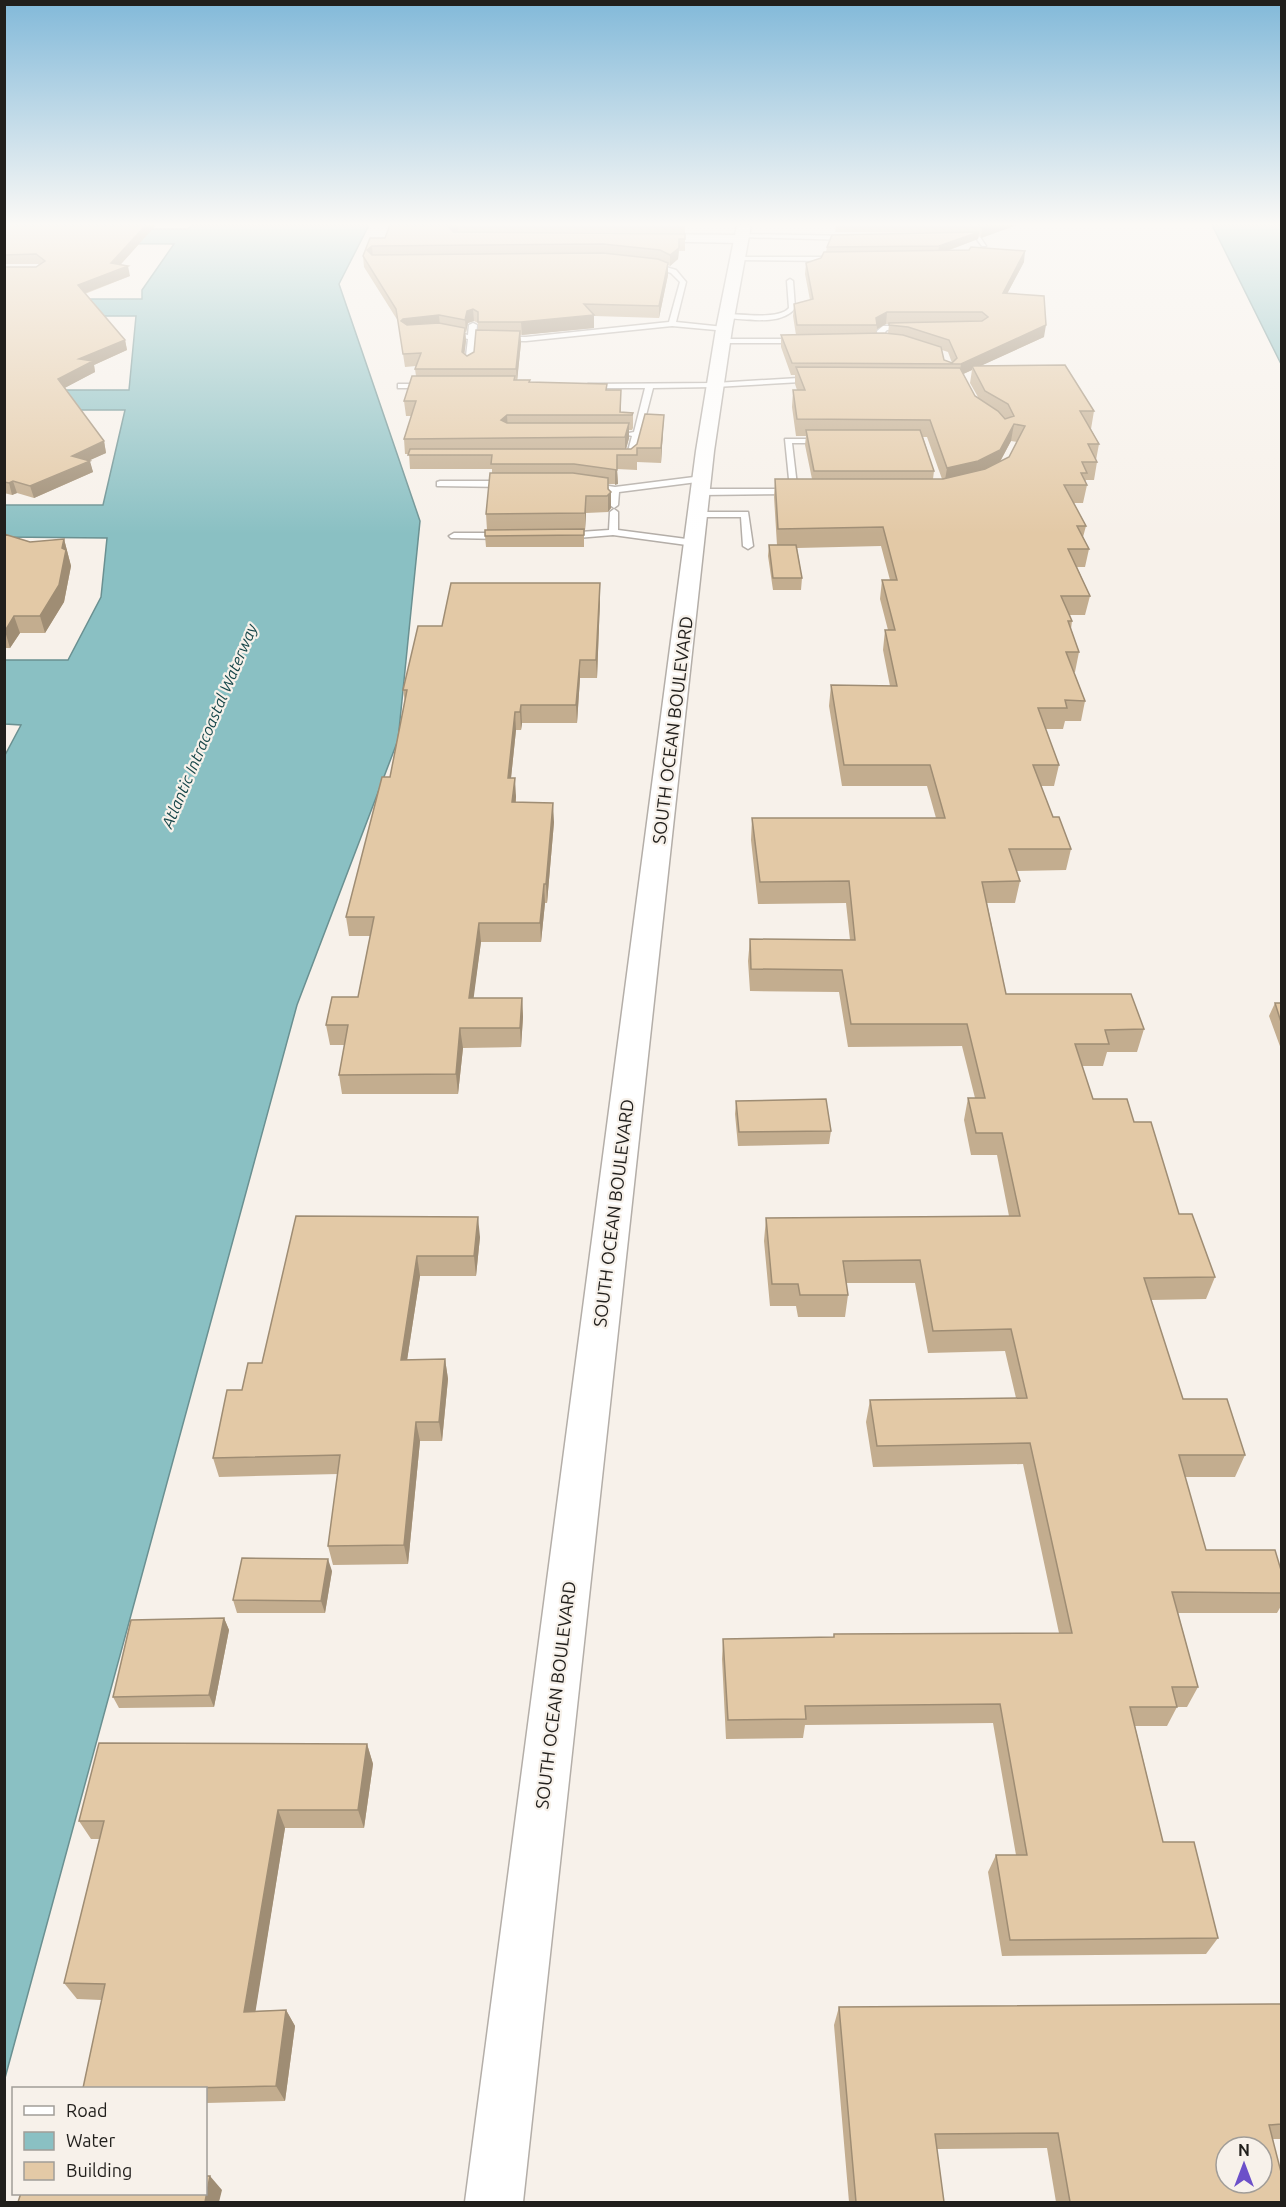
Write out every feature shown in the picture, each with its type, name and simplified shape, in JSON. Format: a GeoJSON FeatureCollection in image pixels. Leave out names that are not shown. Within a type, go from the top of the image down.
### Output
{"type":"FeatureCollection","features":[{"type":"Feature","properties":{"kind":"main road","name":"SOUTH OCEAN BOULEVARD"},"geometry":{"type":"LineString","coordinates":[[494,2202],[699,507],[724,329]]}},
{"type":"Feature","properties":{"kind":"lane"},"geometry":{"type":"LineString","coordinates":[[469,365],[473,328]]}},
{"type":"Feature","properties":{"kind":"lane"},"geometry":{"type":"LineString","coordinates":[[440,331],[473,338],[526,339],[633,328]]}},
{"type":"Feature","properties":{"kind":"lane"},"geometry":{"type":"LineString","coordinates":[[714,328],[814,341]]}},
{"type":"Feature","properties":{"kind":"lane"},"geometry":{"type":"LineString","coordinates":[[883,341],[881,331],[886,328],[915,328]]}},
{"type":"Feature","properties":{"kind":"lane"},"geometry":{"type":"LineString","coordinates":[[872,341],[893,342]]}},
{"type":"Feature","properties":{"kind":"lane"},"geometry":{"type":"LineString","coordinates":[[578,386],[649,387],[828,379]]}},
{"type":"Feature","properties":{"kind":"lane"},"geometry":{"type":"LineString","coordinates":[[401,386],[437,386]]}},
{"type":"Feature","properties":{"kind":"lane"},"geometry":{"type":"LineString","coordinates":[[608,458],[631,458],[649,387]]}},
{"type":"Feature","properties":{"kind":"lane"},"geometry":{"type":"LineString","coordinates":[[613,434],[637,434]]}},
{"type":"Feature","properties":{"kind":"lane"},"geometry":{"type":"LineString","coordinates":[[795,492],[788,441],[833,441]]}},
{"type":"Feature","properties":{"kind":"lane"},"geometry":{"type":"LineString","coordinates":[[440,484],[518,484]]}},
{"type":"Feature","properties":{"kind":"lane"},"geometry":{"type":"LineString","coordinates":[[574,484],[745,514],[748,546]]}},
{"type":"Feature","properties":{"kind":"lane"},"geometry":{"type":"LineString","coordinates":[[613,532],[615,490]]}},
{"type":"Feature","properties":{"kind":"lane"},"geometry":{"type":"LineString","coordinates":[[558,536],[613,532],[699,507],[806,492]]}},
{"type":"Feature","properties":{"kind":"lane"},"geometry":{"type":"LineString","coordinates":[[454,536],[512,536]]}},
{"type":"Feature","properties":{"kind":"water","name":"Atlantic Intracoastal Waterway"},"geometry":{"type":"Polygon","coordinates":[[[135,328],[354,328],[420,521],[398,740],[297,1005],[5,2078],[4,757],[21,725],[5,724],[5,660],[68,660],[101,597],[107,538],[5,537],[5,505],[103,505],[125,410],[5,410],[5,390],[129,390],[135,328]]]}},
{"type":"Feature","properties":{"kind":"water"},"geometry":{"type":"Polygon","coordinates":[[[1263,328],[1281,328],[1281,364],[1263,328]]]}},
{"type":"Feature","properties":{"kind":"building"},"geometry":{"type":"Polygon","coordinates":[[[4,328],[115,328],[125,340],[79,359],[93,361],[58,379],[104,441],[72,456],[90,461],[30,486],[13,481],[4,482],[4,328]]]}},
{"type":"Feature","properties":{"kind":"building"},"geometry":{"type":"Polygon","coordinates":[[[399,328],[465,328],[462,352],[467,356],[474,352],[476,330],[520,331],[516,369],[415,369],[421,353],[403,354],[399,328]]]}},
{"type":"Feature","properties":{"kind":"building"},"geometry":{"type":"Polygon","coordinates":[[[911,328],[1039,328],[961,364],[792,363],[781,335],[884,333],[903,335],[941,347],[944,360],[952,363],[957,358],[949,340],[911,328]]]}},
{"type":"Feature","properties":{"kind":"building"},"geometry":{"type":"Polygon","coordinates":[[[1065,365],[1094,411],[1080,411],[1099,444],[1088,444],[1097,462],[1082,462],[1087,473],[1081,473],[1087,485],[1064,485],[1086,526],[1077,526],[1089,549],[1068,549],[1090,596],[1061,596],[1072,621],[1068,621],[1079,652],[1066,652],[1085,701],[1065,700],[1067,708],[1038,708],[1059,765],[1033,765],[1053,817],[1059,817],[1071,849],[1009,849],[1020,881],[982,882],[1006,994],[1131,994],[1144,1029],[1105,1030],[1109,1044],[1075,1044],[1093,1099],[1127,1099],[1134,1122],[1151,1122],[1179,1214],[1192,1214],[1215,1277],[1144,1278],[1183,1399],[1227,1399],[1245,1455],[1179,1455],[1206,1550],[1275,1550],[1281,1570],[1281,1593],[1172,1592],[1198,1687],[1172,1687],[1177,1707],[1130,1707],[1163,1842],[1194,1842],[1218,1938],[1010,1940],[996,1855],[1027,1855],[1000,1704],[805,1706],[806,1719],[728,1720],[723,1639],[834,1637],[834,1634],[1072,1633],[1030,1443],[877,1446],[870,1400],[1027,1398],[1011,1329],[933,1331],[920,1260],[843,1261],[848,1295],[800,1295],[798,1284],[772,1284],[766,1218],[1020,1216],[1002,1133],[976,1133],[968,1098],[985,1098],[967,1024],[851,1024],[842,970],[751,969],[750,939],[855,940],[849,881],[760,882],[752,818],[945,818],[930,765],[844,765],[831,685],[897,686],[885,630],[895,630],[882,580],[897,580],[883,527],[778,529],[775,479],[943,479],[985,469],[1009,457],[1025,426],[1014,424],[1000,450],[978,461],[947,468],[930,420],[797,419],[793,390],[805,390],[796,367],[960,368],[975,396],[998,411],[1005,419],[1014,416],[1008,404],[985,391],[972,366],[1065,365]]]}},
{"type":"Feature","properties":{"kind":"building"},"geometry":{"type":"Polygon","coordinates":[[[412,376],[515,376],[514,380],[530,380],[529,382],[607,384],[606,390],[621,390],[620,412],[633,413],[632,415],[507,415],[501,420],[507,423],[629,423],[625,437],[404,439],[416,401],[404,401],[412,376]]]}},
{"type":"Feature","properties":{"kind":"building"},"geometry":{"type":"Polygon","coordinates":[[[645,414],[664,415],[661,448],[637,448],[637,455],[617,455],[617,470],[574,464],[491,464],[492,455],[408,455],[410,449],[631,449],[637,444],[645,414]]]}},
{"type":"Feature","properties":{"kind":"building"},"geometry":{"type":"Polygon","coordinates":[[[806,430],[920,430],[934,471],[814,471],[806,430]]]}},
{"type":"Feature","properties":{"kind":"building"},"geometry":{"type":"Polygon","coordinates":[[[490,473],[573,473],[608,478],[608,489],[611,492],[607,496],[586,496],[585,513],[486,514],[490,473]]]}},
{"type":"Feature","properties":{"kind":"building"},"geometry":{"type":"Polygon","coordinates":[[[584,529],[584,535],[485,536],[485,530],[584,529]]]}},
{"type":"Feature","properties":{"kind":"building"},"geometry":{"type":"Polygon","coordinates":[[[4,534],[30,542],[64,539],[62,548],[66,550],[59,585],[40,616],[14,616],[5,631],[4,534]]]}},
{"type":"Feature","properties":{"kind":"building"},"geometry":{"type":"Polygon","coordinates":[[[769,545],[796,545],[802,578],[773,578],[769,545]]]}},
{"type":"Feature","properties":{"kind":"building"},"geometry":{"type":"Polygon","coordinates":[[[451,583],[600,583],[596,660],[580,660],[576,705],[521,705],[520,712],[515,712],[508,778],[515,778],[512,802],[553,803],[540,923],[479,923],[469,998],[522,998],[520,1028],[460,1028],[456,1074],[339,1075],[348,1025],[326,1025],[332,997],[358,997],[374,917],[346,917],[382,777],[390,777],[407,690],[403,690],[418,626],[442,626],[451,583]]]}},
{"type":"Feature","properties":{"kind":"building"},"geometry":{"type":"Polygon","coordinates":[[[1275,1003],[1281,1003],[1281,1022],[1275,1003]]]}},
{"type":"Feature","properties":{"kind":"building"},"geometry":{"type":"Polygon","coordinates":[[[826,1099],[831,1131],[739,1132],[736,1101],[826,1099]]]}},
{"type":"Feature","properties":{"kind":"building"},"geometry":{"type":"Polygon","coordinates":[[[296,1216],[478,1217],[474,1256],[417,1256],[401,1360],[445,1359],[439,1422],[416,1422],[404,1545],[328,1546],[340,1455],[213,1458],[227,1390],[242,1390],[248,1363],[262,1363],[296,1216]]]}},
{"type":"Feature","properties":{"kind":"building"},"geometry":{"type":"Polygon","coordinates":[[[242,1558],[328,1559],[321,1601],[233,1600],[242,1558]]]}},
{"type":"Feature","properties":{"kind":"building"},"geometry":{"type":"Polygon","coordinates":[[[224,1618],[209,1695],[113,1697],[131,1620],[224,1618]]]}},
{"type":"Feature","properties":{"kind":"building"},"geometry":{"type":"Polygon","coordinates":[[[99,1743],[367,1744],[358,1810],[278,1810],[244,2012],[286,2010],[276,2086],[83,2087],[105,1984],[64,1983],[104,1821],[79,1821],[99,1743]]]}},
{"type":"Feature","properties":{"kind":"building"},"geometry":{"type":"Polygon","coordinates":[[[1281,2004],[1281,2124],[1269,2125],[1272,2135],[1214,2135],[1214,2195],[1274,2195],[1274,2145],[1281,2172],[1281,2202],[1070,2202],[1058,2133],[935,2134],[944,2202],[856,2202],[839,2007],[1281,2004]]]}},
{"type":"Feature","properties":{"kind":"building"},"geometry":{"type":"Polygon","coordinates":[[[207,2176],[210,2176],[207,2192],[207,2176]]]}},
{"type":"Feature","properties":{"kind":"building"},"geometry":{"type":"Polygon","coordinates":[[[20,2195],[206,2195],[205,2202],[18,2202],[20,2195]]]}}]}
